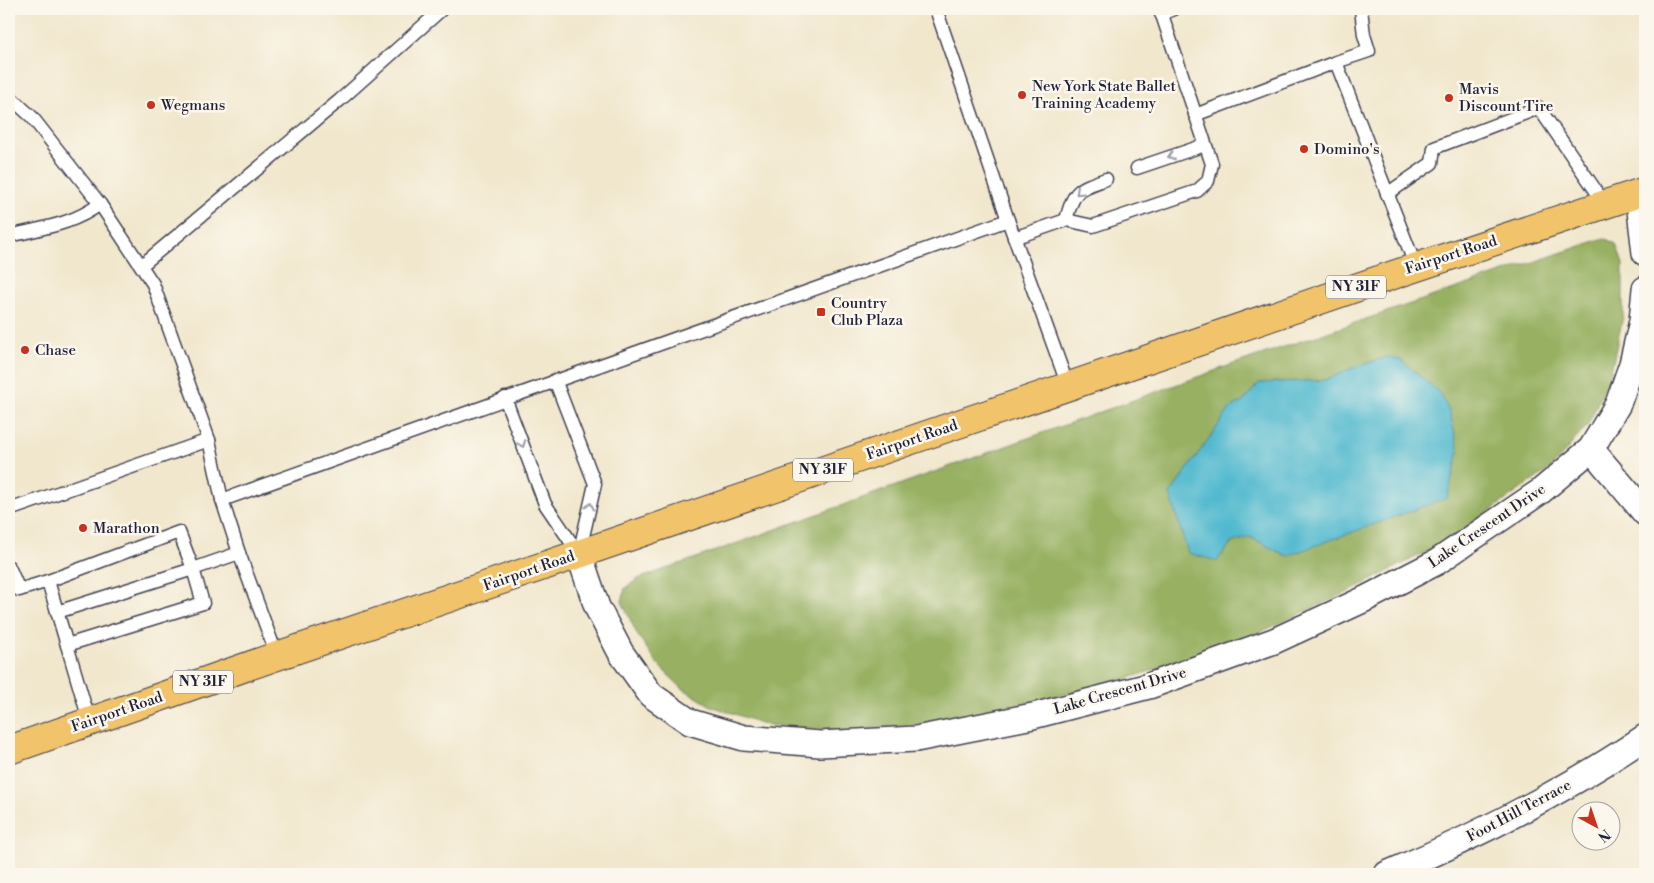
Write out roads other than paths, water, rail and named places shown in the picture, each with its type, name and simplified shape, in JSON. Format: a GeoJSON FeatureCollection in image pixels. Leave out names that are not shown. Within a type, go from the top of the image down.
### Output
{"type":"FeatureCollection","features":[{"type":"Feature","properties":{"kind":"main road","name":"Fairport Road"},"geometry":{"type":"LineString","coordinates":[[9,750],[277,656],[1416,267],[1642,192]]}},
{"type":"Feature","properties":{"kind":"street"},"geometry":{"type":"LineString","coordinates":[[1642,192],[1645,253]]}},
{"type":"Feature","properties":{"kind":"street","name":"Lake Crescent Drive"},"geometry":{"type":"LineString","coordinates":[[579,554],[597,607],[621,653],[650,695],[690,722],[744,738],[820,744],[916,739],[1033,716],[1149,686],[1274,641],[1365,600],[1437,562],[1541,491],[1591,449],[1618,404],[1632,364],[1642,321],[1645,289]]}},
{"type":"Feature","properties":{"kind":"street"},"geometry":{"type":"LineString","coordinates":[[1591,449],[1645,513]]}},
{"type":"Feature","properties":{"kind":"street","name":"Foot Hill Terrace"},"geometry":{"type":"LineString","coordinates":[[1387,874],[1441,851],[1534,806],[1602,766],[1645,737]]}},
{"type":"Feature","properties":{"kind":"lane"},"geometry":{"type":"LineString","coordinates":[[142,265],[340,100],[442,9]]}},
{"type":"Feature","properties":{"kind":"lane"},"geometry":{"type":"LineString","coordinates":[[936,9],[1014,238],[1068,386]]}},
{"type":"Feature","properties":{"kind":"lane"},"geometry":{"type":"LineString","coordinates":[[1014,238],[1066,220],[1093,226],[1197,191],[1208,181],[1212,164],[1160,11],[1174,9]]}},
{"type":"Feature","properties":{"kind":"lane"},"geometry":{"type":"LineString","coordinates":[[1195,114],[1370,51],[1364,35],[1361,9]]}},
{"type":"Feature","properties":{"kind":"lane"},"geometry":{"type":"LineString","coordinates":[[1336,62],[1416,267]]}},
{"type":"Feature","properties":{"kind":"lane"},"geometry":{"type":"LineString","coordinates":[[9,96],[32,117],[100,204],[153,284],[209,440],[222,500],[239,553],[277,656]]}},
{"type":"Feature","properties":{"kind":"lane"},"geometry":{"type":"LineString","coordinates":[[1387,194],[1432,163],[1434,148],[1539,108],[1605,204]]}},
{"type":"Feature","properties":{"kind":"lane"},"geometry":{"type":"LineString","coordinates":[[1137,168],[1205,144]]}},
{"type":"Feature","properties":{"kind":"lane"},"geometry":{"type":"LineString","coordinates":[[1066,220],[1072,198],[1084,187],[1106,179]]}},
{"type":"Feature","properties":{"kind":"lane"},"geometry":{"type":"LineString","coordinates":[[9,236],[70,222],[86,215],[100,204]]}},
{"type":"Feature","properties":{"kind":"lane"},"geometry":{"type":"LineString","coordinates":[[222,500],[1008,220]]}},
{"type":"Feature","properties":{"kind":"lane"},"geometry":{"type":"LineString","coordinates":[[555,380],[595,484],[579,554]]}},
{"type":"Feature","properties":{"kind":"lane"},"geometry":{"type":"LineString","coordinates":[[505,398],[545,504],[579,554]]}},
{"type":"Feature","properties":{"kind":"lane"},"geometry":{"type":"LineString","coordinates":[[9,510],[209,440]]}},
{"type":"Feature","properties":{"kind":"lane"},"geometry":{"type":"LineString","coordinates":[[9,567],[19,590],[179,532],[193,569],[202,603],[67,645]]}},
{"type":"Feature","properties":{"kind":"lane"},"geometry":{"type":"LineString","coordinates":[[57,612],[239,553]]}},
{"type":"Feature","properties":{"kind":"lane"},"geometry":{"type":"LineString","coordinates":[[48,581],[90,722]]}},
{"type":"Feature","properties":{"kind":"water"},"geometry":{"type":"Polygon","coordinates":[[[1387,357],[1401,360],[1440,393],[1450,413],[1459,452],[1447,498],[1287,556],[1250,537],[1231,543],[1217,561],[1188,553],[1170,494],[1231,407],[1243,402],[1259,383],[1325,380],[1353,368],[1387,357]]]}},
{"type":"Feature","properties":{"kind":"place","name":"New York State Ballet Training Academy"},"geometry":{"type":"Point","coordinates":[1022,95]}},
{"type":"Feature","properties":{"kind":"place","name":"Mavis Discount Tire"},"geometry":{"type":"Point","coordinates":[1449,98]}},
{"type":"Feature","properties":{"kind":"place","name":"Wegmans"},"geometry":{"type":"Point","coordinates":[151,105]}},
{"type":"Feature","properties":{"kind":"place","name":"Domino's"},"geometry":{"type":"Point","coordinates":[1304,149]}},
{"type":"Feature","properties":{"kind":"place","name":"Country Club Plaza"},"geometry":{"type":"Point","coordinates":[821,312]}},
{"type":"Feature","properties":{"kind":"place","name":"Chase"},"geometry":{"type":"Point","coordinates":[25,350]}},
{"type":"Feature","properties":{"kind":"place","name":"Marathon"},"geometry":{"type":"Point","coordinates":[83,528]}}]}
